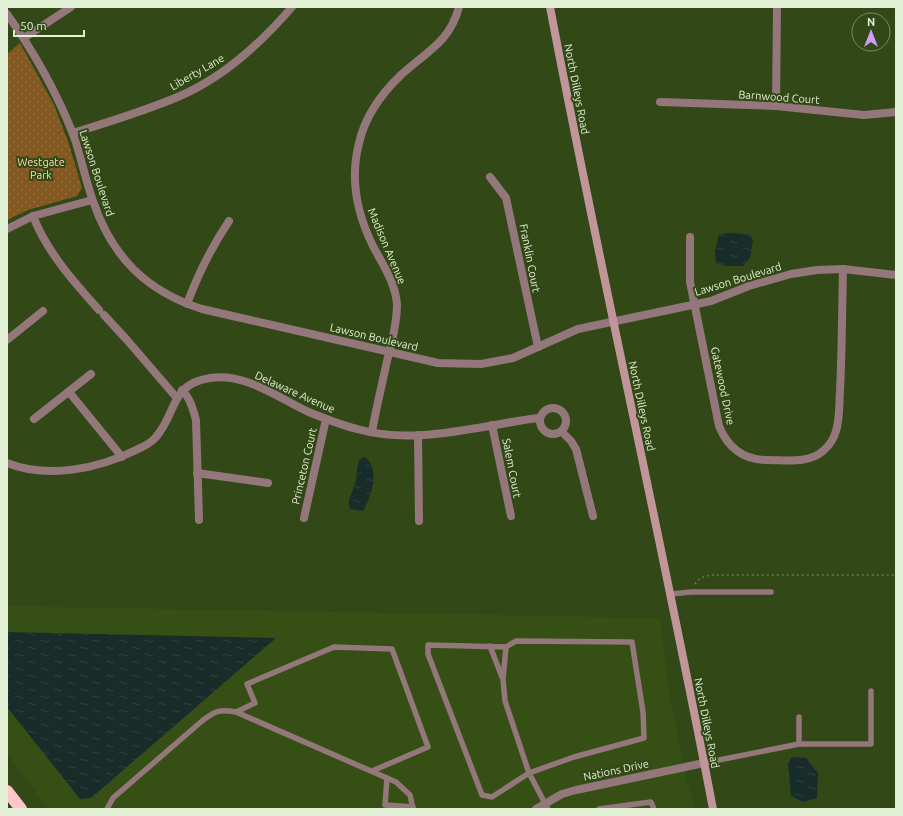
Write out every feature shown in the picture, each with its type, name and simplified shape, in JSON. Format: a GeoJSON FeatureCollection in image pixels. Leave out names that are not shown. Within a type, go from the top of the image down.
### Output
{"type":"FeatureCollection","features":[{"type":"Feature","properties":{"kind":"highway"},"geometry":{"type":"LineString","coordinates":[[7,791],[20,809]]}},
{"type":"Feature","properties":{"kind":"street"},"geometry":{"type":"LineString","coordinates":[[24,38],[71,7]]}},
{"type":"Feature","properties":{"kind":"street","name":"Liberty Lane"},"geometry":{"type":"LineString","coordinates":[[73,134],[142,111],[192,90],[223,71],[251,50],[292,7]]}},
{"type":"Feature","properties":{"kind":"street","name":"Madison Avenue"},"geometry":{"type":"LineString","coordinates":[[372,432],[396,325],[396,304],[390,277],[363,223],[357,201],[355,164],[359,142],[369,115],[381,96],[402,74],[435,48],[446,36],[459,7]]}},
{"type":"Feature","properties":{"kind":"street","name":"North Dilleys Road"},"geometry":{"type":"LineString","coordinates":[[550,7],[581,170],[670,594],[713,809]]}},
{"type":"Feature","properties":{"kind":"street"},"geometry":{"type":"LineString","coordinates":[[776,106],[777,7]]}},
{"type":"Feature","properties":{"kind":"street","name":"Lawson Boulevard"},"geometry":{"type":"LineString","coordinates":[[7,14],[37,58],[61,104],[81,155],[92,200],[104,230],[127,264],[155,288],[188,304],[389,354],[438,363],[481,364],[513,358],[578,329],[711,301],[759,283],[791,274],[817,270],[843,269],[896,275]]}},
{"type":"Feature","properties":{"kind":"street","name":"Barnwood Court"},"geometry":{"type":"LineString","coordinates":[[660,102],[776,106],[864,115],[896,112]]}},
{"type":"Feature","properties":{"kind":"street","name":"Franklin Court"},"geometry":{"type":"LineString","coordinates":[[490,177],[506,198],[538,347]]}},
{"type":"Feature","properties":{"kind":"street"},"geometry":{"type":"LineString","coordinates":[[7,229],[33,216],[92,200]]}},
{"type":"Feature","properties":{"kind":"street"},"geometry":{"type":"LineString","coordinates":[[33,216],[40,233],[53,254],[101,312],[176,397]]}},
{"type":"Feature","properties":{"kind":"street"},"geometry":{"type":"LineString","coordinates":[[188,304],[206,257],[229,221]]}},
{"type":"Feature","properties":{"kind":"street","name":"Gatewood Drive"},"geometry":{"type":"LineString","coordinates":[[690,237],[690,282],[719,426],[728,445],[739,454],[748,458],[762,460],[802,460],[812,458],[830,444],[838,425],[843,269]]}},
{"type":"Feature","properties":{"kind":"street"},"geometry":{"type":"LineString","coordinates":[[7,340],[43,311]]}},
{"type":"Feature","properties":{"kind":"street"},"geometry":{"type":"LineString","coordinates":[[34,419],[91,374]]}},
{"type":"Feature","properties":{"kind":"street","name":"Delaware Avenue"},"geometry":{"type":"LineString","coordinates":[[7,463],[28,469],[52,471],[80,468],[122,457],[155,439],[166,424],[176,397],[182,390],[188,386],[210,378],[239,380],[266,390],[326,419],[357,430],[418,435],[441,434],[539,418],[544,411],[549,408],[559,409],[566,416],[567,423],[562,432]]}},
{"type":"Feature","properties":{"kind":"street"},"geometry":{"type":"LineString","coordinates":[[182,390],[187,395],[196,420],[199,520]]}},
{"type":"Feature","properties":{"kind":"street"},"geometry":{"type":"LineString","coordinates":[[68,392],[122,457]]}},
{"type":"Feature","properties":{"kind":"street"},"geometry":{"type":"LineString","coordinates":[[539,418],[541,426],[545,431],[552,434],[562,432],[571,441],[576,449],[593,516]]}},
{"type":"Feature","properties":{"kind":"street","name":"Princeton Court"},"geometry":{"type":"LineString","coordinates":[[304,518],[326,419]]}},
{"type":"Feature","properties":{"kind":"street","name":"Salem Court"},"geometry":{"type":"LineString","coordinates":[[492,425],[510,516]]}},
{"type":"Feature","properties":{"kind":"street"},"geometry":{"type":"LineString","coordinates":[[418,435],[419,521]]}},
{"type":"Feature","properties":{"kind":"street"},"geometry":{"type":"LineString","coordinates":[[197,473],[268,483]]}},
{"type":"Feature","properties":{"kind":"street","name":"Nations Drive"},"geometry":{"type":"LineString","coordinates":[[536,809],[547,806],[576,790],[704,763]]}},
{"type":"Feature","properties":{"kind":"lane"},"geometry":{"type":"LineString","coordinates":[[670,594],[691,592],[771,592]]}},
{"type":"Feature","properties":{"kind":"lane"},"geometry":{"type":"LineString","coordinates":[[516,641],[632,642],[643,712],[644,738],[574,756],[529,773],[492,797],[482,795],[428,654],[428,645],[490,646],[506,647],[516,641]]}},
{"type":"Feature","properties":{"kind":"lane"},"geometry":{"type":"LineString","coordinates":[[490,646],[503,679]]}},
{"type":"Feature","properties":{"kind":"lane"},"geometry":{"type":"LineString","coordinates":[[236,712],[255,703],[247,684],[334,647],[392,649],[428,747],[372,772]]}},
{"type":"Feature","properties":{"kind":"lane"},"geometry":{"type":"LineString","coordinates":[[506,647],[503,679],[505,701],[529,773],[547,806]]}},
{"type":"Feature","properties":{"kind":"lane"},"geometry":{"type":"LineString","coordinates":[[704,763],[799,744],[871,744],[872,691]]}},
{"type":"Feature","properties":{"kind":"lane"},"geometry":{"type":"LineString","coordinates":[[107,809],[113,798],[213,712],[226,710],[236,712],[372,772],[387,778],[396,782],[410,795],[413,808],[385,805],[387,778]]}},
{"type":"Feature","properties":{"kind":"lane"},"geometry":{"type":"LineString","coordinates":[[799,717],[799,744]]}},
{"type":"Feature","properties":{"kind":"lane"},"geometry":{"type":"LineString","coordinates":[[599,809],[651,802],[654,809]]}},
{"type":"Feature","properties":{"kind":"path"},"geometry":{"type":"LineString","coordinates":[[691,592],[700,578],[710,575],[896,575]]}},
{"type":"Feature","properties":{"kind":"shaded area"},"geometry":{"type":"Polygon","coordinates":[[[7,606],[660,618],[669,691],[688,785],[696,809],[48,809],[7,753],[7,606]]]}},
{"type":"Feature","properties":{"kind":"green space","name":"Westgate Park"},"geometry":{"type":"Polygon","coordinates":[[[20,43],[54,105],[69,144],[82,188],[77,196],[28,210],[7,220],[7,54],[20,43]]]}},
{"type":"Feature","properties":{"kind":"water"},"geometry":{"type":"Polygon","coordinates":[[[726,233],[749,234],[753,241],[750,258],[743,266],[726,266],[716,263],[715,250],[719,235],[726,233]]]}},
{"type":"Feature","properties":{"kind":"water"},"geometry":{"type":"Polygon","coordinates":[[[365,457],[370,462],[374,476],[369,498],[363,511],[350,509],[349,500],[356,481],[357,468],[360,459],[365,457]]]}},
{"type":"Feature","properties":{"kind":"water"},"geometry":{"type":"Polygon","coordinates":[[[7,632],[276,638],[91,798],[80,799],[7,707],[7,632]]]}},
{"type":"Feature","properties":{"kind":"water"},"geometry":{"type":"Polygon","coordinates":[[[792,757],[806,758],[818,773],[817,798],[803,802],[791,796],[788,763],[792,757]]]}}]}
